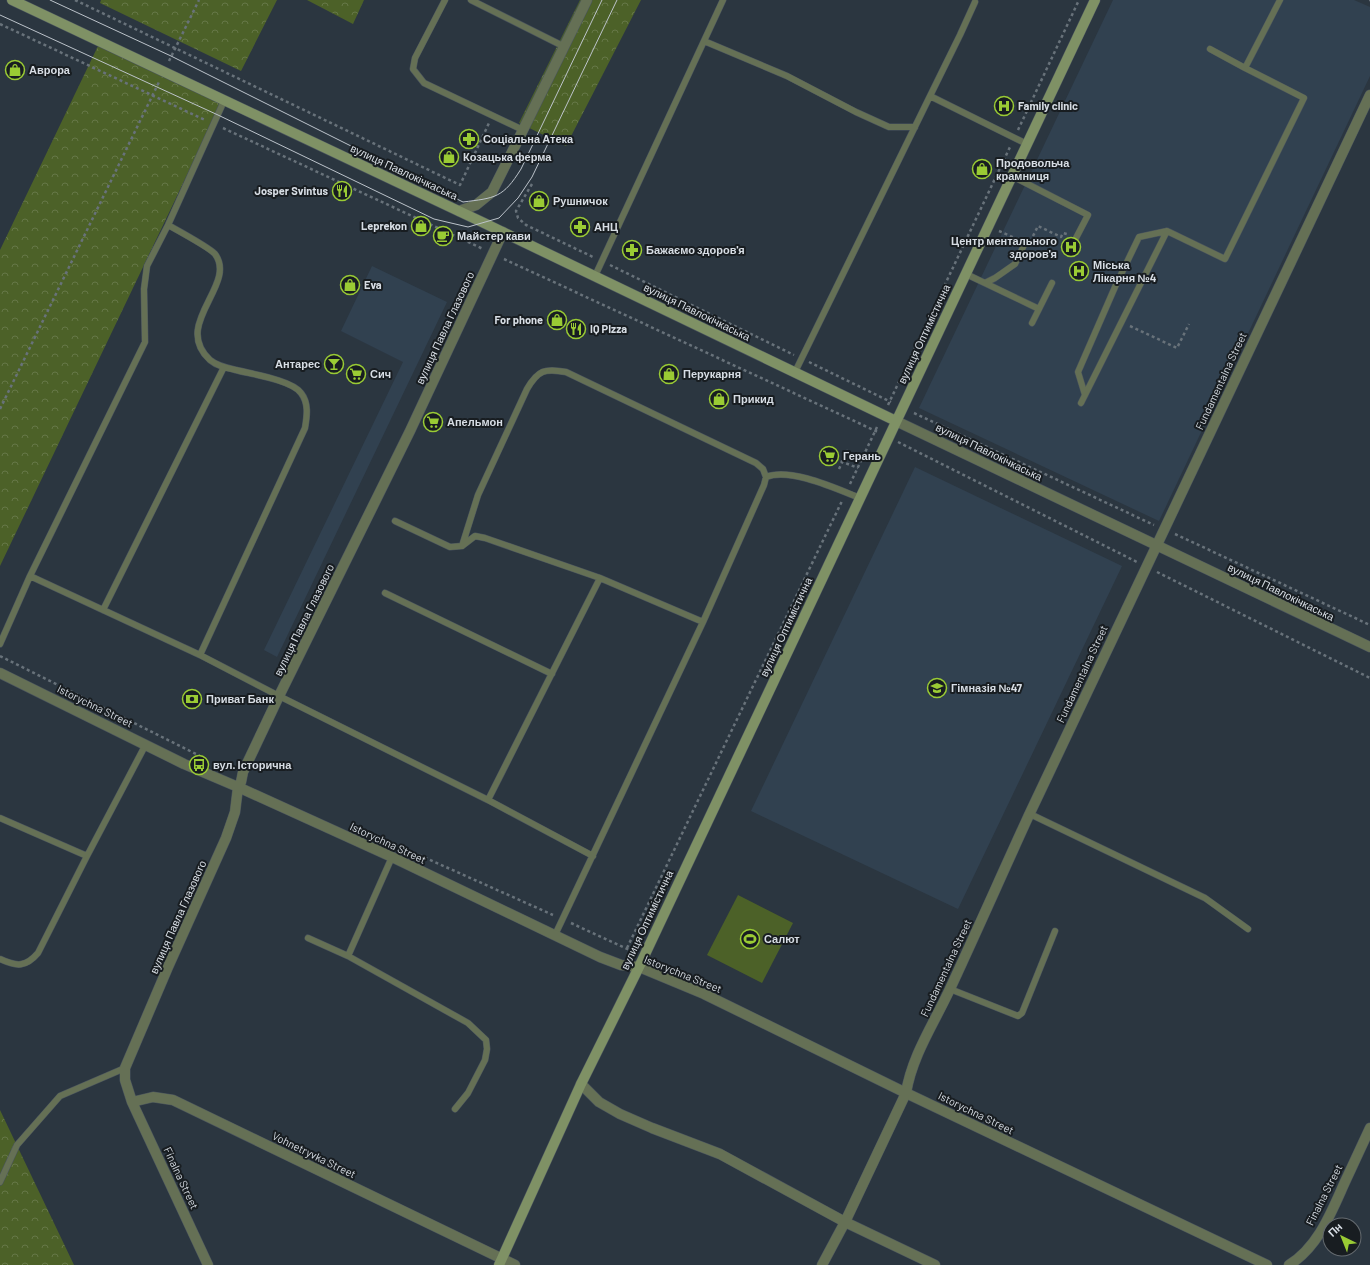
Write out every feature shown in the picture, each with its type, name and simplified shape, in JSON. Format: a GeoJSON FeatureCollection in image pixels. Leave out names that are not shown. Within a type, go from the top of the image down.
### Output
{"type":"FeatureCollection","features":[{"type":"Feature","properties":{"kind":"street","name":"вулиця Павлокічкаська"},"geometry":{"type":"LineString","coordinates":[[12,0],[460,211],[1370,648]]}},
{"type":"Feature","properties":{"kind":"street"},"geometry":{"type":"LineString","coordinates":[[460,211],[476,205],[492,192],[587,0]]}},
{"type":"Feature","properties":{"kind":"street","name":"вулиця Оптимістична"},"geometry":{"type":"LineString","coordinates":[[501,1262],[581,1084],[639,967],[1095,0]]}},
{"type":"Feature","properties":{"kind":"street","name":"Fundamentalna Street"},"geometry":{"type":"LineString","coordinates":[[822,1265],[845,1222],[906,1093],[914,1060],[950,989],[1163,529],[1370,95]]}},
{"type":"Feature","properties":{"kind":"street","name":"вулиця Павла Глазового"},"geometry":{"type":"LineString","coordinates":[[125,1068],[171,960],[226,838],[235,812],[238,787],[241,782],[243,772],[410,431],[503,232]]}},
{"type":"Feature","properties":{"kind":"street","name":"Istorychna Street"},"geometry":{"type":"LineString","coordinates":[[0,673],[184,764],[392,857],[610,961],[627,967],[639,967],[704,994],[906,1093],[1267,1265]]}},
{"type":"Feature","properties":{"kind":"street"},"geometry":{"type":"LineString","coordinates":[[125,1068],[125,1080],[132,1102]]}},
{"type":"Feature","properties":{"kind":"street"},"geometry":{"type":"LineString","coordinates":[[581,1084],[598,1102],[620,1114],[720,1154],[845,1222],[935,1265]]}},
{"type":"Feature","properties":{"kind":"street","name":"Vohnetryvka Street"},"geometry":{"type":"LineString","coordinates":[[132,1102],[153,1097],[173,1100],[501,1262],[515,1265]]}},
{"type":"Feature","properties":{"kind":"street","name":"Finalna Street"},"geometry":{"type":"LineString","coordinates":[[132,1102],[208,1265]]}},
{"type":"Feature","properties":{"kind":"street","name":"Finalna Street"},"geometry":{"type":"LineString","coordinates":[[1289,1265],[1296,1261],[1313,1243],[1326,1223],[1370,1128]]}},
{"type":"Feature","properties":{"kind":"lane"},"geometry":{"type":"LineString","coordinates":[[445,0],[415,58],[414,70],[424,83],[523,130]]}},
{"type":"Feature","properties":{"kind":"lane"},"geometry":{"type":"LineString","coordinates":[[471,0],[564,47]]}},
{"type":"Feature","properties":{"kind":"lane"},"geometry":{"type":"LineString","coordinates":[[595,276],[723,0]]}},
{"type":"Feature","properties":{"kind":"lane"},"geometry":{"type":"LineString","coordinates":[[1245,68],[1280,0]]}},
{"type":"Feature","properties":{"kind":"lane"},"geometry":{"type":"LineString","coordinates":[[795,372],[960,36],[975,2]]}},
{"type":"Feature","properties":{"kind":"lane"},"geometry":{"type":"LineString","coordinates":[[704,41],[786,76],[856,112],[889,127],[915,126]]}},
{"type":"Feature","properties":{"kind":"lane"},"geometry":{"type":"LineString","coordinates":[[1085,395],[1078,372],[1115,287],[1139,237],[1166,231],[1225,259],[1304,98],[1210,49]]}},
{"type":"Feature","properties":{"kind":"lane"},"geometry":{"type":"LineString","coordinates":[[930,96],[1028,144]]}},
{"type":"Feature","properties":{"kind":"lane"},"geometry":{"type":"LineString","coordinates":[[0,644],[30,576],[145,342],[144,295],[147,266],[168,225],[224,101]]}},
{"type":"Feature","properties":{"kind":"lane"},"geometry":{"type":"LineString","coordinates":[[1012,176],[1088,215],[1076,238]]}},
{"type":"Feature","properties":{"kind":"lane"},"geometry":{"type":"LineString","coordinates":[[168,225],[214,253],[220,265],[220,276],[202,314],[196,336],[200,348],[211,361],[224,367],[285,382],[301,392],[306,402],[308,414],[305,428],[200,655]]}},
{"type":"Feature","properties":{"kind":"lane"},"geometry":{"type":"LineString","coordinates":[[1081,403],[1166,231]]}},
{"type":"Feature","properties":{"kind":"lane"},"geometry":{"type":"LineString","coordinates":[[985,283],[1015,264],[1025,243]]}},
{"type":"Feature","properties":{"kind":"lane"},"geometry":{"type":"LineString","coordinates":[[966,274],[1038,309]]}},
{"type":"Feature","properties":{"kind":"lane"},"geometry":{"type":"LineString","coordinates":[[1032,323],[1052,283]]}},
{"type":"Feature","properties":{"kind":"lane"},"geometry":{"type":"LineString","coordinates":[[103,610],[224,367]]}},
{"type":"Feature","properties":{"kind":"lane"},"geometry":{"type":"LineString","coordinates":[[462,546],[482,485],[527,389],[533,378],[542,372],[552,369],[566,372],[756,463],[763,469],[766,477],[703,622],[555,935]]}},
{"type":"Feature","properties":{"kind":"lane"},"geometry":{"type":"LineString","coordinates":[[766,477],[773,475],[799,476],[821,482],[860,498]]}},
{"type":"Feature","properties":{"kind":"lane"},"geometry":{"type":"LineString","coordinates":[[395,521],[450,547],[462,546],[475,536],[485,538],[600,578],[703,622]]}},
{"type":"Feature","properties":{"kind":"lane"},"geometry":{"type":"LineString","coordinates":[[30,576],[200,655],[488,800],[593,856]]}},
{"type":"Feature","properties":{"kind":"lane"},"geometry":{"type":"LineString","coordinates":[[488,800],[600,578]]}},
{"type":"Feature","properties":{"kind":"lane"},"geometry":{"type":"LineString","coordinates":[[385,593],[552,674]]}},
{"type":"Feature","properties":{"kind":"lane"},"geometry":{"type":"LineString","coordinates":[[0,959],[20,965],[31,961],[38,953],[146,744]]}},
{"type":"Feature","properties":{"kind":"lane"},"geometry":{"type":"LineString","coordinates":[[1030,814],[1205,898],[1248,928]]}},
{"type":"Feature","properties":{"kind":"lane"},"geometry":{"type":"LineString","coordinates":[[0,818],[87,856]]}},
{"type":"Feature","properties":{"kind":"lane"},"geometry":{"type":"LineString","coordinates":[[348,956],[392,857]]}},
{"type":"Feature","properties":{"kind":"lane"},"geometry":{"type":"LineString","coordinates":[[950,989],[1018,1016],[1022,1013],[1055,931]]}},
{"type":"Feature","properties":{"kind":"lane"},"geometry":{"type":"LineString","coordinates":[[308,938],[348,956],[468,1023],[486,1040],[487,1049],[485,1060],[468,1093],[455,1109]]}},
{"type":"Feature","properties":{"kind":"lane"},"geometry":{"type":"LineString","coordinates":[[0,1182],[17,1146],[60,1096],[125,1068]]}},
{"type":"Feature","properties":{"kind":"path"},"geometry":{"type":"LineString","coordinates":[[75,0],[460,185],[493,116]]}},
{"type":"Feature","properties":{"kind":"path"},"geometry":{"type":"LineString","coordinates":[[0,409],[199,0]]}},
{"type":"Feature","properties":{"kind":"path"},"geometry":{"type":"LineString","coordinates":[[627,948],[890,401],[1079,0]]}},
{"type":"Feature","properties":{"kind":"path"},"geometry":{"type":"LineString","coordinates":[[0,24],[764,381]]}},
{"type":"Feature","properties":{"kind":"path"},"geometry":{"type":"LineString","coordinates":[[532,184],[516,211],[518,218],[526,225],[903,408],[1370,626]]}},
{"type":"Feature","properties":{"kind":"path"},"geometry":{"type":"LineString","coordinates":[[997,230],[1028,245],[1038,226],[1061,237],[1064,233],[1076,238]]}},
{"type":"Feature","properties":{"kind":"path"},"geometry":{"type":"LineString","coordinates":[[1121,322],[1176,348],[1189,324]]}},
{"type":"Feature","properties":{"kind":"path"},"geometry":{"type":"LineString","coordinates":[[897,442],[1370,678]]}},
{"type":"Feature","properties":{"kind":"path"},"geometry":{"type":"LineString","coordinates":[[839,469],[848,450]]}},
{"type":"Feature","properties":{"kind":"path"},"geometry":{"type":"LineString","coordinates":[[835,458],[858,468]]}},
{"type":"Feature","properties":{"kind":"path"},"geometry":{"type":"LineString","coordinates":[[0,656],[200,756]]}},
{"type":"Feature","properties":{"kind":"shaded area"},"geometry":{"type":"Polygon","coordinates":[[[1113,0],[1354,0],[1370,7],[1370,76],[1159,521],[919,408],[1113,0]]]}},
{"type":"Feature","properties":{"kind":"shaded area"},"geometry":{"type":"Polygon","coordinates":[[[372,266],[447,302],[277,657],[264,650],[403,362],[341,331],[372,266]]]}},
{"type":"Feature","properties":{"kind":"shaded area","name":"Гімназія №47"},"geometry":{"type":"Polygon","coordinates":[[[915,467],[1122,566],[958,909],[751,811],[915,467]]]}},
{"type":"Feature","properties":{"kind":"green space"},"geometry":{"type":"Polygon","coordinates":[[[101,0],[277,0],[241,71],[100,3],[101,0]]]}},
{"type":"Feature","properties":{"kind":"green space"},"geometry":{"type":"Polygon","coordinates":[[[307,0],[364,0],[353,24],[307,0]]]}},
{"type":"Feature","properties":{"kind":"green space"},"geometry":{"type":"Polygon","coordinates":[[[580,0],[641,0],[566,146],[519,123],[580,0]]]}},
{"type":"Feature","properties":{"kind":"green space"},"geometry":{"type":"Polygon","coordinates":[[[98,46],[221,104],[0,566],[0,250],[98,46]]]}},
{"type":"Feature","properties":{"kind":"green space","name":"Салют"},"geometry":{"type":"Polygon","coordinates":[[[738,895],[793,923],[762,983],[707,955],[738,895]]]}},
{"type":"Feature","properties":{"kind":"green space"},"geometry":{"type":"Polygon","coordinates":[[[0,1110],[74,1265],[0,1265],[0,1110]]]}},
{"type":"Feature","properties":{"kind":"tram line"},"geometry":{"type":"LineString","coordinates":[[50,0],[171,56],[463,202],[497,195],[509,186],[515,179],[602,0]]}},
{"type":"Feature","properties":{"kind":"tram line"},"geometry":{"type":"LineString","coordinates":[[0,15],[218,115],[434,219],[468,227],[499,218],[518,198],[532,177],[617,0]]}},
{"type":"Feature","properties":{"kind":"place","name":"Аврора"},"geometry":{"type":"Point","coordinates":[15,70]}},
{"type":"Feature","properties":{"kind":"place","name":"Family clinic"},"geometry":{"type":"Point","coordinates":[1004,106]}},
{"type":"Feature","properties":{"kind":"place","name":"Соціальна Атека"},"geometry":{"type":"Point","coordinates":[469,139]}},
{"type":"Feature","properties":{"kind":"place","name":"Козацька ферма"},"geometry":{"type":"Point","coordinates":[449,157]}},
{"type":"Feature","properties":{"kind":"place","name":"Продовольча крамниця"},"geometry":{"type":"Point","coordinates":[982,169]}},
{"type":"Feature","properties":{"kind":"place","name":"Josper Svintus"},"geometry":{"type":"Point","coordinates":[342,191]}},
{"type":"Feature","properties":{"kind":"place","name":"Рушничок"},"geometry":{"type":"Point","coordinates":[539,201]}},
{"type":"Feature","properties":{"kind":"place","name":"Leprekon"},"geometry":{"type":"Point","coordinates":[421,226]}},
{"type":"Feature","properties":{"kind":"place","name":"АНЦ"},"geometry":{"type":"Point","coordinates":[580,227]}},
{"type":"Feature","properties":{"kind":"place","name":"Майстер кави"},"geometry":{"type":"Point","coordinates":[443,236]}},
{"type":"Feature","properties":{"kind":"place","name":"Центр ментального здоров'я"},"geometry":{"type":"Point","coordinates":[1071,247]}},
{"type":"Feature","properties":{"kind":"place","name":"Бажаємо здоров'я"},"geometry":{"type":"Point","coordinates":[632,250]}},
{"type":"Feature","properties":{"kind":"place","name":"Міська Лікарня №4"},"geometry":{"type":"Point","coordinates":[1079,271]}},
{"type":"Feature","properties":{"kind":"place","name":"Eva"},"geometry":{"type":"Point","coordinates":[350,285]}},
{"type":"Feature","properties":{"kind":"place","name":"For phone"},"geometry":{"type":"Point","coordinates":[557,320]}},
{"type":"Feature","properties":{"kind":"place","name":"IQ PIzza"},"geometry":{"type":"Point","coordinates":[576,329]}},
{"type":"Feature","properties":{"kind":"place","name":"Антарес"},"geometry":{"type":"Point","coordinates":[334,364]}},
{"type":"Feature","properties":{"kind":"place","name":"Сич"},"geometry":{"type":"Point","coordinates":[356,374]}},
{"type":"Feature","properties":{"kind":"place","name":"Перукарня"},"geometry":{"type":"Point","coordinates":[669,374]}},
{"type":"Feature","properties":{"kind":"place","name":"Прикид"},"geometry":{"type":"Point","coordinates":[719,399]}},
{"type":"Feature","properties":{"kind":"place","name":"Апельмон"},"geometry":{"type":"Point","coordinates":[433,422]}},
{"type":"Feature","properties":{"kind":"place","name":"Герань"},"geometry":{"type":"Point","coordinates":[829,456]}},
{"type":"Feature","properties":{"kind":"place","name":"Гімназія №47"},"geometry":{"type":"Point","coordinates":[937,688]}},
{"type":"Feature","properties":{"kind":"place","name":"Приват Банк"},"geometry":{"type":"Point","coordinates":[192,699]}},
{"type":"Feature","properties":{"kind":"place","name":"вул. Історична"},"geometry":{"type":"Point","coordinates":[199,765]}},
{"type":"Feature","properties":{"kind":"place","name":"Салют"},"geometry":{"type":"Point","coordinates":[750,939]}}]}
